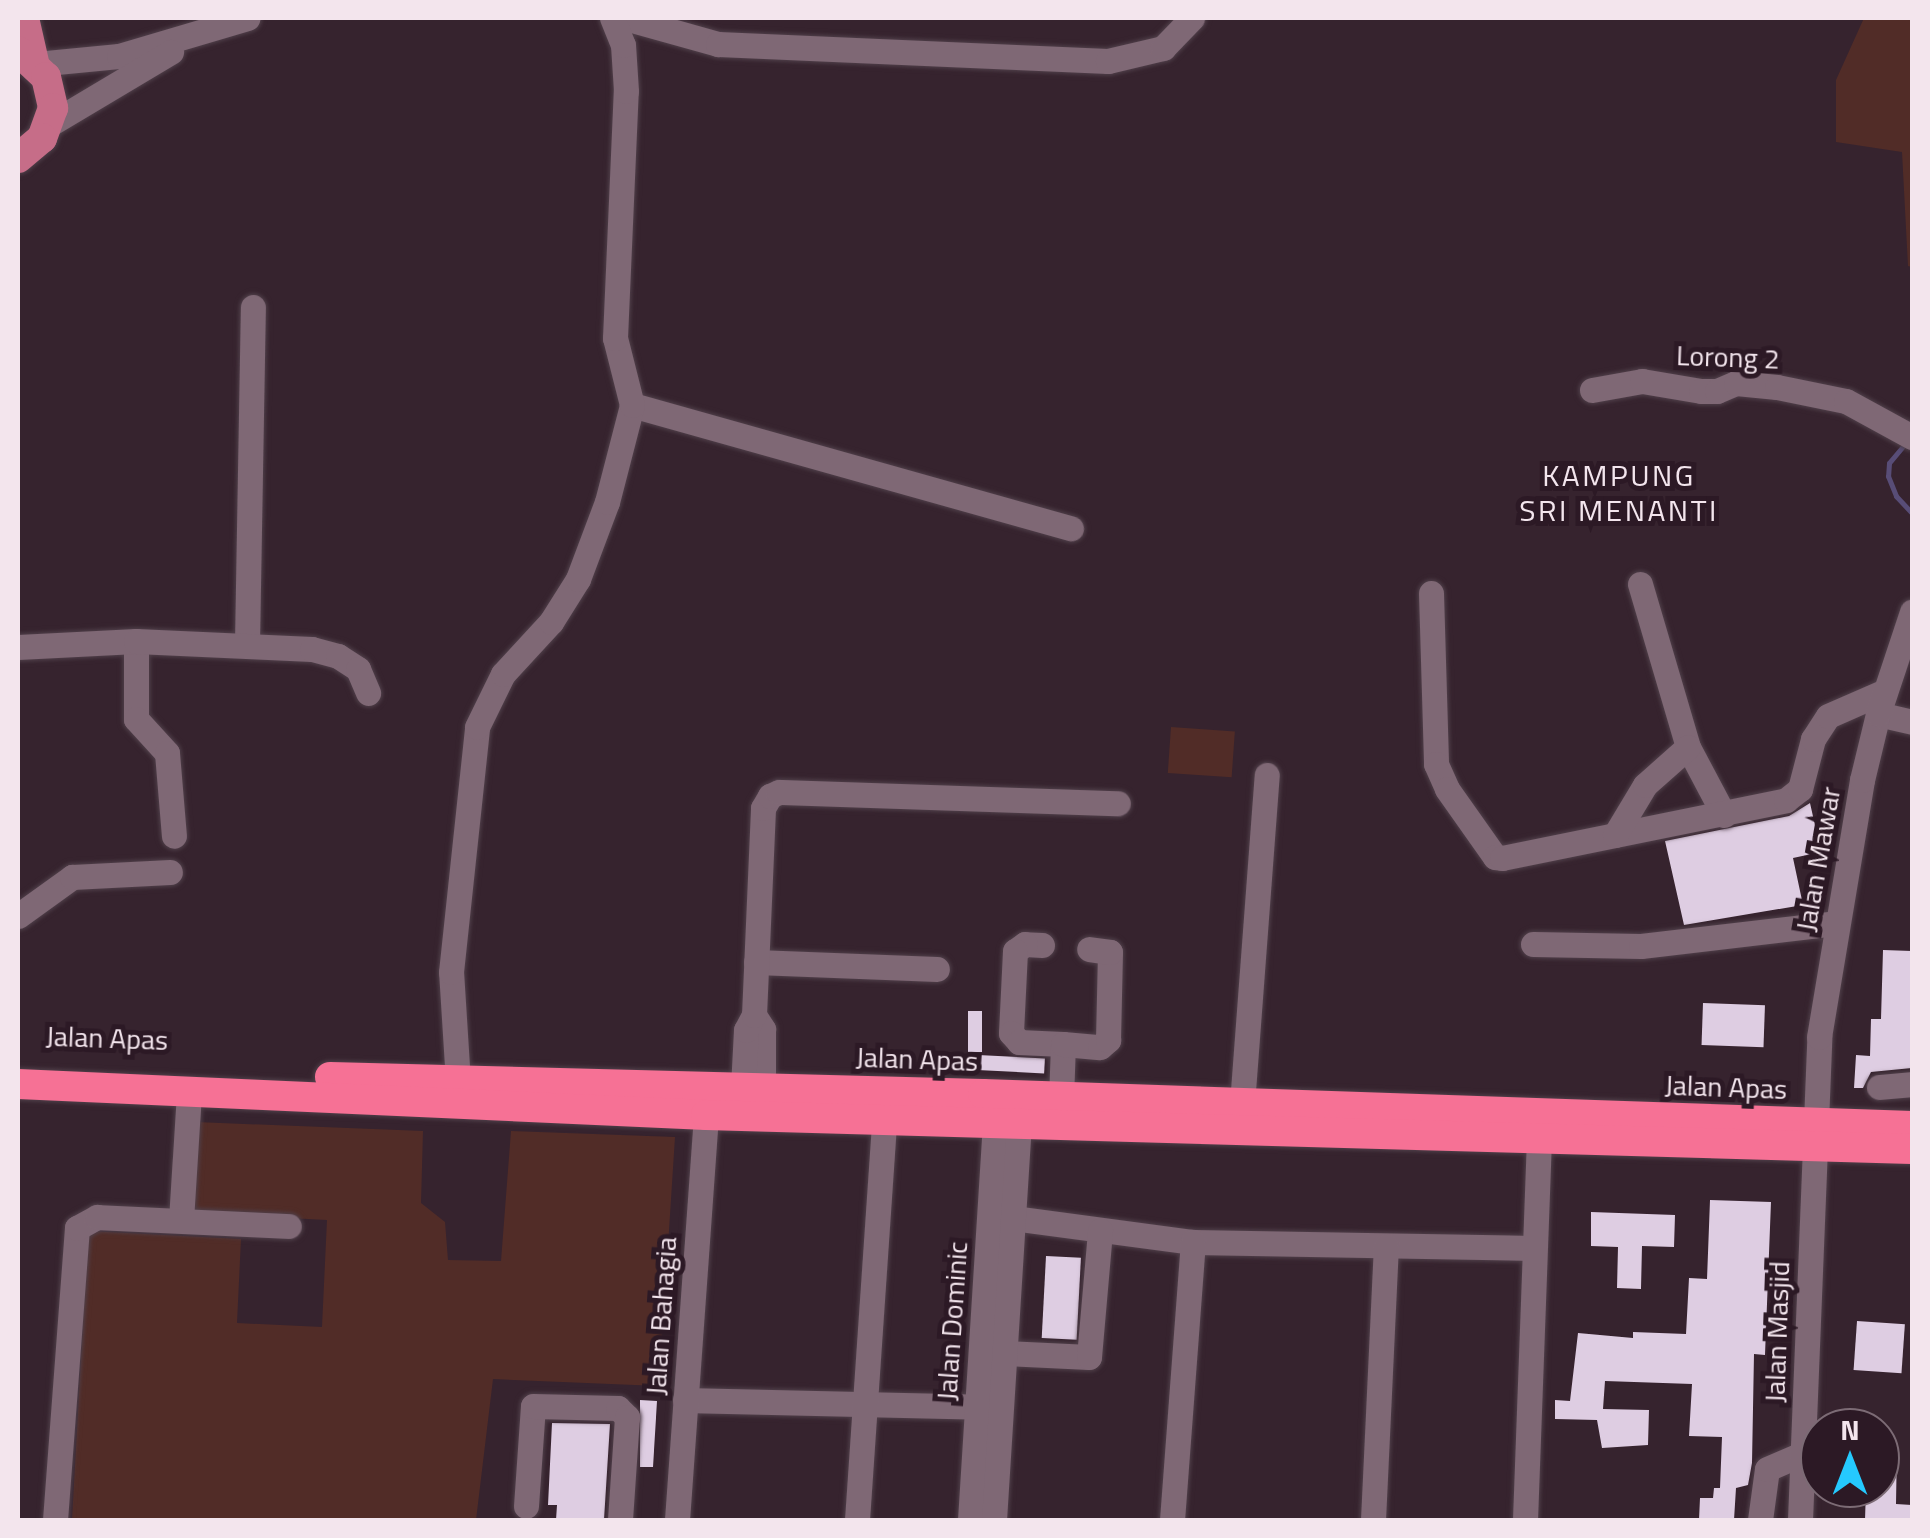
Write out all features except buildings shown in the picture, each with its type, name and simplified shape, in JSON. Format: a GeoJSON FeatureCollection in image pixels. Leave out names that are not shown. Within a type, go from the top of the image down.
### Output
{"type":"FeatureCollection","features":[{"type":"Feature","properties":{"kind":"highway","name":"Jalan Apas"},"geometry":{"type":"LineString","coordinates":[[20,1076],[983,1094],[1813,1134]]}},
{"type":"Feature","properties":{"kind":"highway","name":"Jalan Apas"},"geometry":{"type":"LineString","coordinates":[[20,1076],[189,1092],[1007,1125],[1539,1138],[1813,1134]]}},
{"type":"Feature","properties":{"kind":"highway"},"geometry":{"type":"LineString","coordinates":[[983,1094],[1003,1104],[1007,1125]]}},
{"type":"Feature","properties":{"kind":"highway"},"geometry":{"type":"LineString","coordinates":[[1813,1134],[1912,1126]]}},
{"type":"Feature","properties":{"kind":"highway"},"geometry":{"type":"LineString","coordinates":[[1813,1134],[1912,1150]]}},
{"type":"Feature","properties":{"kind":"main road"},"geometry":{"type":"LineString","coordinates":[[18,182],[24,154],[50,124],[52,92],[29,59],[24,18]]}},
{"type":"Feature","properties":{"kind":"street"},"geometry":{"type":"LineString","coordinates":[[458,1082],[451,972],[478,726],[502,674],[551,622],[578,579],[607,502],[632,406],[615,338],[626,91],[623,46],[612,18]]}},
{"type":"Feature","properties":{"kind":"street"},"geometry":{"type":"LineString","coordinates":[[625,18],[718,44],[1108,60],[1163,48],[1192,18]]}},
{"type":"Feature","properties":{"kind":"street"},"geometry":{"type":"LineString","coordinates":[[50,124],[206,33],[239,19]]}},
{"type":"Feature","properties":{"kind":"street"},"geometry":{"type":"LineString","coordinates":[[29,59],[120,56],[206,33]]}},
{"type":"Feature","properties":{"kind":"street"},"geometry":{"type":"LineString","coordinates":[[247,644],[253,308]]}},
{"type":"Feature","properties":{"kind":"street","name":"Lorong 2"},"geometry":{"type":"LineString","coordinates":[[1592,390],[1642,380],[1717,392],[1736,383],[1777,387],[1846,402],[1912,437]]}},
{"type":"Feature","properties":{"kind":"street"},"geometry":{"type":"LineString","coordinates":[[632,406],[1071,528]]}},
{"type":"Feature","properties":{"kind":"street"},"geometry":{"type":"LineString","coordinates":[[1640,584],[1688,747],[1724,815]]}},
{"type":"Feature","properties":{"kind":"street"},"geometry":{"type":"LineString","coordinates":[[1431,592],[1436,764],[1447,788],[1495,856],[1508,858],[1724,815],[1796,794],[1804,783],[1813,739],[1828,716],[1882,702],[1912,722]]}},
{"type":"Feature","properties":{"kind":"street","name":"Jalan Mawar"},"geometry":{"type":"LineString","coordinates":[[1813,1134],[1819,1038],[1836,923],[1882,702],[1912,612]]}},
{"type":"Feature","properties":{"kind":"street"},"geometry":{"type":"LineString","coordinates":[[136,641],[136,719],[159,739],[167,753],[174,836]]}},
{"type":"Feature","properties":{"kind":"street"},"geometry":{"type":"LineString","coordinates":[[18,647],[136,641],[312,648],[338,656],[358,668],[368,693]]}},
{"type":"Feature","properties":{"kind":"street"},"geometry":{"type":"LineString","coordinates":[[1615,834],[1645,785],[1688,747]]}},
{"type":"Feature","properties":{"kind":"street"},"geometry":{"type":"LineString","coordinates":[[1242,1104],[1268,775]]}},
{"type":"Feature","properties":{"kind":"street"},"geometry":{"type":"LineString","coordinates":[[754,1087],[746,1030],[754,1016],[763,808],[779,792],[1118,803]]}},
{"type":"Feature","properties":{"kind":"street"},"geometry":{"type":"LineString","coordinates":[[18,916],[72,877],[170,872]]}},
{"type":"Feature","properties":{"kind":"street"},"geometry":{"type":"LineString","coordinates":[[1534,944],[1641,946],[1836,923]]}},
{"type":"Feature","properties":{"kind":"street"},"geometry":{"type":"LineString","coordinates":[[1042,945],[1024,944],[1015,951],[1010,1033],[1019,1042],[1100,1047],[1108,1040],[1110,952],[1089,949]]}},
{"type":"Feature","properties":{"kind":"street"},"geometry":{"type":"LineString","coordinates":[[756,962],[936,968]]}},
{"type":"Feature","properties":{"kind":"street"},"geometry":{"type":"LineString","coordinates":[[1061,1098],[1063,1044]]}},
{"type":"Feature","properties":{"kind":"street"},"geometry":{"type":"LineString","coordinates":[[1879,1087],[1912,1084]]}},
{"type":"Feature","properties":{"kind":"street"},"geometry":{"type":"LineString","coordinates":[[182,1220],[189,1092]]}},
{"type":"Feature","properties":{"kind":"street","name":"Jalan Bahagia"},"geometry":{"type":"LineString","coordinates":[[677,1520],[706,1115]]}},
{"type":"Feature","properties":{"kind":"street"},"geometry":{"type":"LineString","coordinates":[[857,1520],[884,1121]]}},
{"type":"Feature","properties":{"kind":"street","name":"Jalan Dominic"},"geometry":{"type":"LineString","coordinates":[[994,1520],[989,1407],[1005,1353],[1013,1218],[1007,1125]]}},
{"type":"Feature","properties":{"kind":"street","name":"Jalan Dominic"},"geometry":{"type":"LineString","coordinates":[[970,1520],[989,1407],[1007,1125]]}},
{"type":"Feature","properties":{"kind":"street","name":"Jalan Masjid"},"geometry":{"type":"LineString","coordinates":[[1805,1408],[1813,1134]]}},
{"type":"Feature","properties":{"kind":"street"},"geometry":{"type":"LineString","coordinates":[[1525,1520],[1539,1138]]}},
{"type":"Feature","properties":{"kind":"street"},"geometry":{"type":"LineString","coordinates":[[55,1520],[77,1228],[97,1216],[289,1226]]}},
{"type":"Feature","properties":{"kind":"street"},"geometry":{"type":"LineString","coordinates":[[1013,1218],[1193,1242],[1534,1248]]}},
{"type":"Feature","properties":{"kind":"street"},"geometry":{"type":"LineString","coordinates":[[1005,1353],[1089,1357],[1100,1230]]}},
{"type":"Feature","properties":{"kind":"street"},"geometry":{"type":"LineString","coordinates":[[1172,1520],[1193,1242]]}},
{"type":"Feature","properties":{"kind":"street"},"geometry":{"type":"LineString","coordinates":[[1373,1520],[1386,1246]]}},
{"type":"Feature","properties":{"kind":"street"},"geometry":{"type":"LineString","coordinates":[[686,1400],[989,1407]]}},
{"type":"Feature","properties":{"kind":"street"},"geometry":{"type":"LineString","coordinates":[[526,1506],[533,1406],[618,1408],[627,1417],[620,1520]]}},
{"type":"Feature","properties":{"kind":"street"},"geometry":{"type":"LineString","coordinates":[[1760,1520],[1767,1469],[1800,1455]]}},
{"type":"Feature","properties":{"kind":"shaded area"},"geometry":{"type":"Polygon","coordinates":[[[1864,18],[1912,18],[1912,267],[1908,266],[1902,152],[1836,142],[1836,80],[1864,18]]]}},
{"type":"Feature","properties":{"kind":"shaded area"},"geometry":{"type":"Polygon","coordinates":[[[1171,727],[1235,731],[1232,777],[1168,773],[1171,727]]]}},
{"type":"Feature","properties":{"kind":"shaded area"},"geometry":{"type":"Polygon","coordinates":[[[196,1122],[423,1131],[421,1203],[445,1222],[448,1260],[501,1261],[511,1131],[675,1137],[659,1386],[493,1379],[476,1520],[72,1520],[88,1231],[241,1239],[237,1323],[322,1327],[327,1220],[191,1213],[196,1122]]]}},
{"type":"Feature","properties":{"kind":"waterway"},"geometry":{"type":"LineString","coordinates":[[1904,445],[1889,463],[1888,476],[1896,496],[1912,513]]}},
{"type":"Feature","properties":{"kind":"district","name":"KAMPUNG SRI MENANTI"},"geometry":{"type":"Point","coordinates":[1619,492]}}]}
